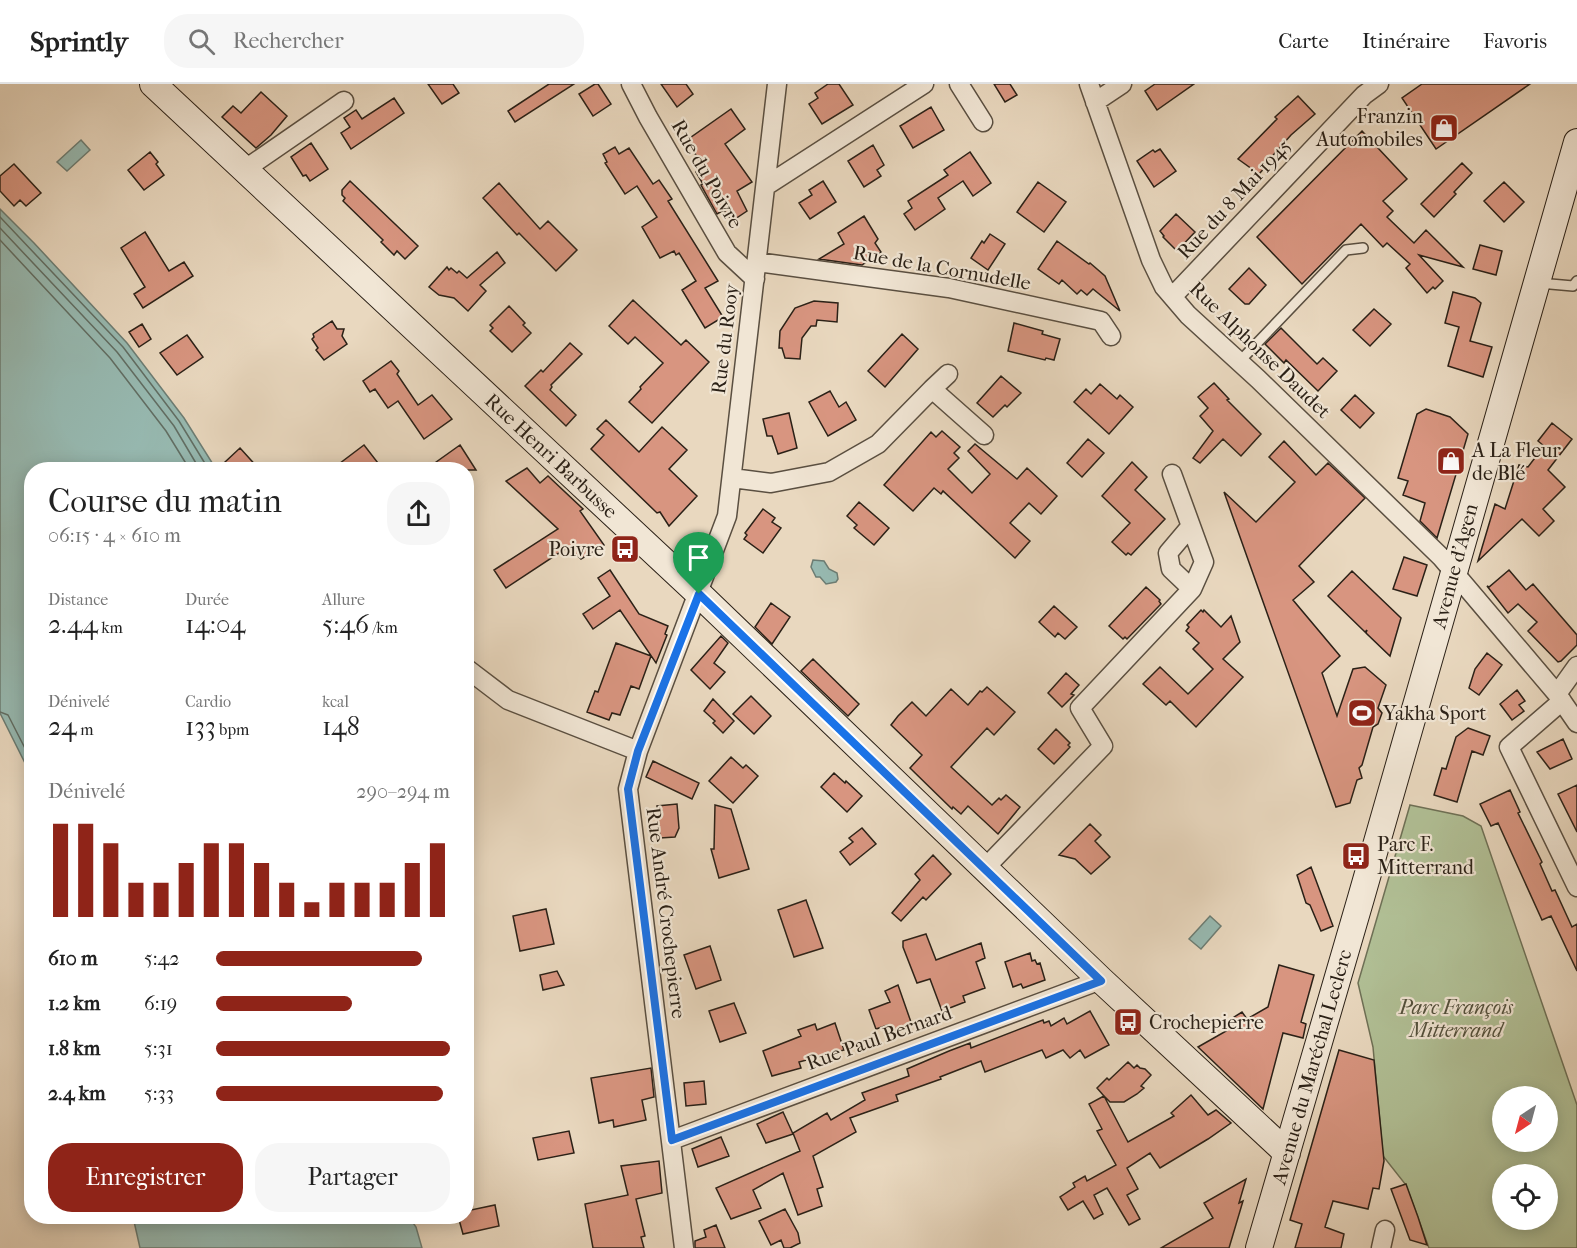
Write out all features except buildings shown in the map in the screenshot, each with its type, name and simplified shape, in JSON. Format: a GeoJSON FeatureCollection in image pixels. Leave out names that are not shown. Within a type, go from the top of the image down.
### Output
{"type":"FeatureCollection","features":[{"type":"Feature","properties":{"kind":"main road","name":"Rue Henri Barbusse"},"geometry":{"type":"LineString","coordinates":[[153,84],[699,594],[1101,981],[1287,1153]]}},
{"type":"Feature","properties":{"kind":"main road","name":"Avenue d'Agen"},"geometry":{"type":"LineString","coordinates":[[1365,886],[1577,142]]}},
{"type":"Feature","properties":{"kind":"main road","name":"Avenue du Maréchal Leclerc"},"geometry":{"type":"LineString","coordinates":[[1259,1248],[1365,886]]}},
{"type":"Feature","properties":{"kind":"street","name":"Rue du Poivre"},"geometry":{"type":"LineString","coordinates":[[631,84],[727,253],[756,271]]}},
{"type":"Feature","properties":{"kind":"street","name":"Rue du Rooy"},"geometry":{"type":"LineString","coordinates":[[699,594],[727,516],[777,84]]}},
{"type":"Feature","properties":{"kind":"street"},"geometry":{"type":"LineString","coordinates":[[766,186],[924,84]]}},
{"type":"Feature","properties":{"kind":"street"},"geometry":{"type":"LineString","coordinates":[[959,84],[983,122]]}},
{"type":"Feature","properties":{"kind":"street","name":"Rue Alphonse Daudet"},"geometry":{"type":"LineString","coordinates":[[1089,84],[1151,260],[1164,286],[1188,315],[1436,552],[1559,697],[1577,723]]}},
{"type":"Feature","properties":{"kind":"street"},"geometry":{"type":"LineString","coordinates":[[1095,102],[1122,84]]}},
{"type":"Feature","properties":{"kind":"street","name":"Rue du 8 Mai 1945"},"geometry":{"type":"LineString","coordinates":[[1173,296],[1364,95],[1379,84]]}},
{"type":"Feature","properties":{"kind":"street"},"geometry":{"type":"LineString","coordinates":[[244,170],[344,101]]}},
{"type":"Feature","properties":{"kind":"street","name":"Rue de la Cornudelle"},"geometry":{"type":"LineString","coordinates":[[756,271],[960,291],[1101,321],[1111,336]]}},
{"type":"Feature","properties":{"kind":"street"},"geometry":{"type":"LineString","coordinates":[[732,478],[771,483],[829,472],[878,444],[948,374]]}},
{"type":"Feature","properties":{"kind":"street"},"geometry":{"type":"LineString","coordinates":[[932,389],[984,435]]}},
{"type":"Feature","properties":{"kind":"street"},"geometry":{"type":"LineString","coordinates":[[985,868],[1103,746],[1080,708],[1192,590],[1204,562],[1172,474]]}},
{"type":"Feature","properties":{"kind":"street"},"geometry":{"type":"LineString","coordinates":[[1190,527],[1168,553],[1172,569],[1192,590]]}},
{"type":"Feature","properties":{"kind":"street","name":"Rue André Crochepierre"},"geometry":{"type":"LineString","coordinates":[[684,1248],[628,789],[638,751],[699,594]]}},
{"type":"Feature","properties":{"kind":"street"},"geometry":{"type":"LineString","coordinates":[[1577,666],[1559,697],[1509,747],[1577,887]]}},
{"type":"Feature","properties":{"kind":"street"},"geometry":{"type":"LineString","coordinates":[[474,674],[508,700],[638,751]]}},
{"type":"Feature","properties":{"kind":"street","name":"Rue Paul Bernard"},"geometry":{"type":"LineString","coordinates":[[672,1140],[1101,981]]}},
{"type":"Feature","properties":{"kind":"street"},"geometry":{"type":"LineString","coordinates":[[1381,1248],[1385,1230]]}},
{"type":"Feature","properties":{"kind":"lane"},"geometry":{"type":"LineString","coordinates":[[1239,362],[1346,250],[1363,248]]}},
{"type":"Feature","properties":{"kind":"lane"},"geometry":{"type":"LineString","coordinates":[[1536,283],[1573,285],[1577,281]]}},
{"type":"Feature","properties":{"kind":"green space","name":"Parc François Mitterrand"},"geometry":{"type":"Polygon","coordinates":[[[1410,805],[1463,816],[1481,826],[1577,1105],[1577,1248],[1429,1248],[1406,1185],[1383,1156],[1373,1047],[1358,983],[1410,805]]]}},
{"type":"Feature","properties":{"kind":"water"},"geometry":{"type":"Polygon","coordinates":[[[81,140],[90,150],[67,171],[57,162],[81,140]]]}},
{"type":"Feature","properties":{"kind":"water"},"geometry":{"type":"Polygon","coordinates":[[[0,209],[127,343],[184,418],[212,462],[24,462],[24,761],[0,713],[0,209]]]}},
{"type":"Feature","properties":{"kind":"water"},"geometry":{"type":"Polygon","coordinates":[[[813,560],[824,561],[829,569],[837,573],[836,582],[826,584],[820,577],[816,577],[811,567],[813,560]]]}},
{"type":"Feature","properties":{"kind":"water"},"geometry":{"type":"Polygon","coordinates":[[[1210,916],[1221,926],[1201,949],[1189,939],[1210,916]]]}},
{"type":"Feature","properties":{"kind":"water"},"geometry":{"type":"Polygon","coordinates":[[[135,1224],[414,1224],[422,1248],[140,1248],[135,1224]]]}},
{"type":"Feature","properties":{"kind":"place","name":"Franzin Automobiles"},"geometry":{"type":"Point","coordinates":[1444,128]}},
{"type":"Feature","properties":{"kind":"place","name":"A La Fleur de Blé"},"geometry":{"type":"Point","coordinates":[1451,461]}},
{"type":"Feature","properties":{"kind":"place","name":"Poivre"},"geometry":{"type":"Point","coordinates":[625,549]}},
{"type":"Feature","properties":{"kind":"place","name":"Yakha Sport"},"geometry":{"type":"Point","coordinates":[1362,713]}},
{"type":"Feature","properties":{"kind":"place","name":"Parc F. Mitterrand"},"geometry":{"type":"Point","coordinates":[1356,856]}},
{"type":"Feature","properties":{"kind":"place","name":"Crochepierre"},"geometry":{"type":"Point","coordinates":[1128,1022]}},
{"type":"Feature","properties":{"kind":"route"},"geometry":{"type":"LineString","coordinates":[[699,594],[985,868],[1101,981],[672,1140],[628,789],[638,751],[699,594]]}}]}
